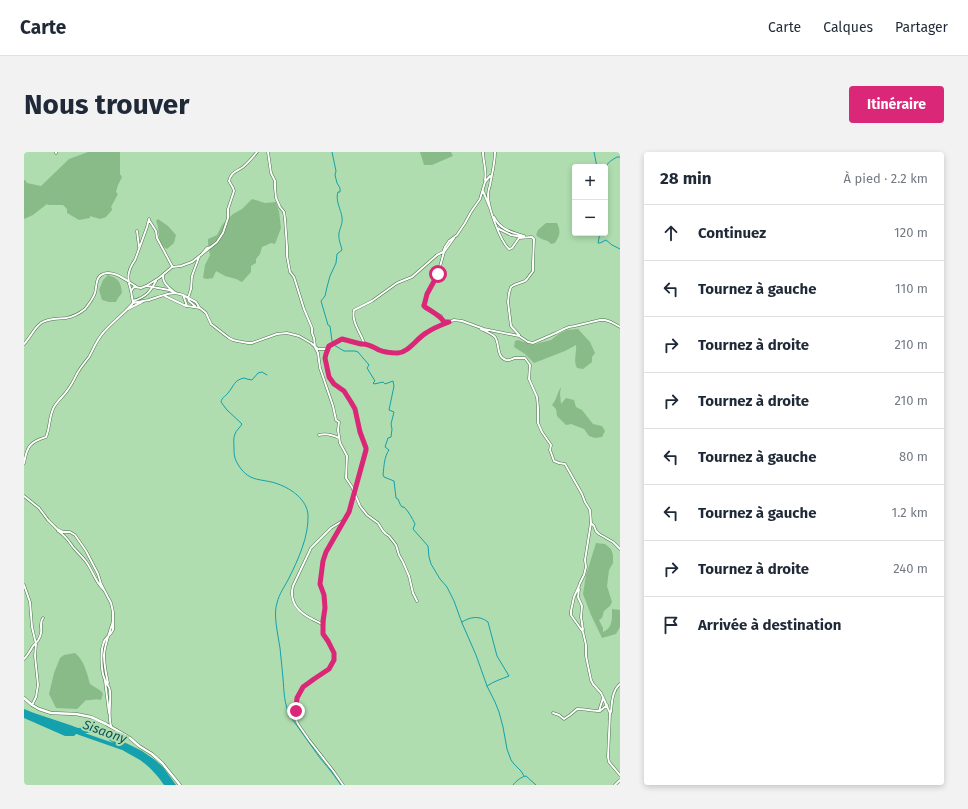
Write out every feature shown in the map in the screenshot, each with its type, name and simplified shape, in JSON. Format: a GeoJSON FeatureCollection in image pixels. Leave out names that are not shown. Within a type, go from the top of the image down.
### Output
{"type":"FeatureCollection","features":[{"type":"Feature","properties":{"kind":"street"},"geometry":{"type":"LineString","coordinates":[[131,290],[134,287],[141,288],[146,286],[172,267],[192,262],[220,239],[228,218],[228,209],[234,191],[229,181],[230,177],[243,167],[257,152]]}},
{"type":"Feature","properties":{"kind":"street"},"geometry":{"type":"LineString","coordinates":[[268,152],[271,173],[275,181],[276,198],[284,212],[287,256],[290,272],[294,277],[298,292],[312,328],[315,347]]}},
{"type":"Feature","properties":{"kind":"street"},"geometry":{"type":"LineString","coordinates":[[364,344],[355,324],[353,313],[354,310],[365,306],[397,283],[412,277],[443,252],[449,241],[457,235],[480,199],[483,190],[486,173],[483,152]]}},
{"type":"Feature","properties":{"kind":"street"},"geometry":{"type":"LineString","coordinates":[[491,210],[488,195],[491,175],[495,162],[495,152]]}},
{"type":"Feature","properties":{"kind":"street"},"geometry":{"type":"LineString","coordinates":[[485,182],[491,175]]}},
{"type":"Feature","properties":{"kind":"street"},"geometry":{"type":"LineString","coordinates":[[483,190],[502,240],[509,249],[514,246],[517,239],[524,237]]}},
{"type":"Feature","properties":{"kind":"street"},"geometry":{"type":"LineString","coordinates":[[493,216],[499,225],[505,230],[524,237]]}},
{"type":"Feature","properties":{"kind":"street"},"geometry":{"type":"LineString","coordinates":[[133,302],[128,276],[140,248],[149,219],[172,267]]}},
{"type":"Feature","properties":{"kind":"street"},"geometry":{"type":"LineString","coordinates":[[497,228],[516,237],[532,237],[534,239],[533,270],[525,281],[511,287],[508,293],[511,326],[520,336],[528,342],[533,342],[556,333],[564,328],[600,320],[611,322],[620,328]]}},
{"type":"Feature","properties":{"kind":"street"},"geometry":{"type":"LineString","coordinates":[[137,231],[140,248]]}},
{"type":"Feature","properties":{"kind":"street"},"geometry":{"type":"LineString","coordinates":[[449,322],[444,322],[441,316],[434,314],[423,305],[438,274],[444,252],[455,236]]}},
{"type":"Feature","properties":{"kind":"street"},"geometry":{"type":"LineString","coordinates":[[188,298],[192,276],[200,256]]}},
{"type":"Feature","properties":{"kind":"street"},"geometry":{"type":"LineString","coordinates":[[24,344],[37,326],[42,322],[74,316],[84,310],[93,299],[97,282],[103,274],[112,274],[137,287]]}},
{"type":"Feature","properties":{"kind":"street"},"geometry":{"type":"LineString","coordinates":[[163,275],[162,278],[164,281],[175,292]]}},
{"type":"Feature","properties":{"kind":"street"},"geometry":{"type":"LineString","coordinates":[[24,463],[29,447],[37,440],[46,437],[54,408],[70,387],[79,370],[90,355],[94,344],[133,302],[141,299],[149,292],[156,280]]}},
{"type":"Feature","properties":{"kind":"street"},"geometry":{"type":"LineString","coordinates":[[146,286],[175,292],[196,302],[198,307],[206,314],[211,324],[233,340],[252,343],[284,332],[299,336],[315,347],[318,353],[320,368],[333,406],[336,420],[339,422],[339,438],[347,456],[346,478],[352,487],[360,506],[367,515],[378,523],[396,545],[409,576],[413,593],[417,601]]}},
{"type":"Feature","properties":{"kind":"street"},"geometry":{"type":"LineString","coordinates":[[126,310],[145,301],[175,292]]}},
{"type":"Feature","properties":{"kind":"street"},"geometry":{"type":"LineString","coordinates":[[183,295],[187,306]]}},
{"type":"Feature","properties":{"kind":"street"},"geometry":{"type":"LineString","coordinates":[[163,296],[187,306],[198,307]]}},
{"type":"Feature","properties":{"kind":"street"},"geometry":{"type":"LineString","coordinates":[[133,302],[145,301]]}},
{"type":"Feature","properties":{"kind":"street"},"geometry":{"type":"LineString","coordinates":[[315,347],[318,349],[325,349],[342,339],[371,346],[383,351],[398,353],[406,350],[426,333],[454,320],[490,330],[520,336]]}},
{"type":"Feature","properties":{"kind":"street"},"geometry":{"type":"LineString","coordinates":[[475,326],[489,332],[495,337],[499,352],[505,360],[525,358],[530,365],[529,379],[537,397],[538,423],[551,445],[554,461],[565,464],[590,510],[591,522],[585,560],[586,567],[570,611],[571,615],[583,632]]}},
{"type":"Feature","properties":{"kind":"street"},"geometry":{"type":"LineString","coordinates":[[329,346],[325,358],[329,377],[334,384],[344,391],[355,409],[360,432],[366,448],[351,506],[345,520],[326,552],[323,561],[320,584],[324,595],[325,608],[323,634],[334,653],[334,660],[329,669],[303,687],[297,698],[295,717],[309,740],[343,785]]}},
{"type":"Feature","properties":{"kind":"street"},"geometry":{"type":"LineString","coordinates":[[319,435],[329,434],[339,438]]}},
{"type":"Feature","properties":{"kind":"street"},"geometry":{"type":"LineString","coordinates":[[24,496],[39,508],[58,531],[64,535],[83,558],[96,580],[105,590]]}},
{"type":"Feature","properties":{"kind":"street"},"geometry":{"type":"LineString","coordinates":[[323,625],[299,610],[291,592],[311,548],[331,528],[345,520]]}},
{"type":"Feature","properties":{"kind":"street"},"geometry":{"type":"LineString","coordinates":[[591,522],[599,534],[613,542],[620,549]]}},
{"type":"Feature","properties":{"kind":"street"},"geometry":{"type":"LineString","coordinates":[[56,528],[63,532],[70,532],[75,535],[86,551],[111,603],[113,630],[112,633],[104,640],[102,652],[103,672],[111,727]]}},
{"type":"Feature","properties":{"kind":"street"},"geometry":{"type":"LineString","coordinates":[[24,585],[30,602],[32,627],[36,644],[35,656],[38,685],[36,697],[32,705]]}},
{"type":"Feature","properties":{"kind":"street"},"geometry":{"type":"LineString","coordinates":[[579,586],[578,596],[582,606],[581,617],[591,680],[603,696],[610,713]]}},
{"type":"Feature","properties":{"kind":"street"},"geometry":{"type":"LineString","coordinates":[[24,659],[41,635],[40,623],[43,618]]}},
{"type":"Feature","properties":{"kind":"street"},"geometry":{"type":"LineString","coordinates":[[108,636],[104,655],[110,693],[109,720]]}},
{"type":"Feature","properties":{"kind":"street"},"geometry":{"type":"LineString","coordinates":[[105,681],[108,684]]}},
{"type":"Feature","properties":{"kind":"street"},"geometry":{"type":"LineString","coordinates":[[620,684],[616,687],[613,694],[607,752],[609,762],[620,775]]}},
{"type":"Feature","properties":{"kind":"street"},"geometry":{"type":"LineString","coordinates":[[599,711],[603,696]]}},
{"type":"Feature","properties":{"kind":"street"},"geometry":{"type":"LineString","coordinates":[[24,698],[32,705],[51,713],[76,714],[91,717],[111,727],[130,738],[152,754],[180,785]]}},
{"type":"Feature","properties":{"kind":"street"},"geometry":{"type":"LineString","coordinates":[[599,711],[607,705]]}},
{"type":"Feature","properties":{"kind":"street"},"geometry":{"type":"LineString","coordinates":[[553,713],[559,714],[564,719],[577,708],[599,711]]}},
{"type":"Feature","properties":{"kind":"street"},"geometry":{"type":"LineString","coordinates":[[615,785],[620,780]]}},
{"type":"Feature","properties":{"kind":"green space"},"geometry":{"type":"Polygon","coordinates":[[[88,152],[120,152],[120,174],[122,177],[116,192],[118,194],[111,207],[112,210],[106,217],[100,219],[90,216],[90,218],[79,220],[67,213],[67,209],[63,205],[47,204],[33,215],[24,219],[24,180],[27,183],[41,186],[69,159],[88,152]]]}},
{"type":"Feature","properties":{"kind":"green space"},"geometry":{"type":"Polygon","coordinates":[[[420,152],[451,152],[453,156],[432,165],[424,165],[420,152]]]}},
{"type":"Feature","properties":{"kind":"green space"},"geometry":{"type":"Polygon","coordinates":[[[252,199],[265,203],[276,202],[279,211],[281,228],[275,244],[271,243],[262,247],[260,254],[256,259],[256,263],[251,266],[251,272],[242,282],[216,271],[213,278],[203,278],[205,265],[210,255],[208,239],[217,235],[222,225],[252,199]]]}},
{"type":"Feature","properties":{"kind":"green space"},"geometry":{"type":"Polygon","coordinates":[[[158,219],[168,226],[176,235],[174,243],[167,249],[161,244],[156,221],[158,219]]]}},
{"type":"Feature","properties":{"kind":"green space"},"geometry":{"type":"Polygon","coordinates":[[[546,223],[557,223],[559,233],[555,243],[551,244],[536,235],[538,230],[546,223]]]}},
{"type":"Feature","properties":{"kind":"green space"},"geometry":{"type":"Polygon","coordinates":[[[108,275],[117,279],[121,286],[122,293],[116,302],[102,300],[99,290],[103,280],[108,275]]]}},
{"type":"Feature","properties":{"kind":"green space"},"geometry":{"type":"Polygon","coordinates":[[[578,329],[590,342],[595,353],[592,357],[592,362],[583,369],[577,368],[576,365],[576,345],[534,363],[525,354],[514,347],[515,341],[518,340],[533,345],[551,340],[567,330],[578,329]]]}},
{"type":"Feature","properties":{"kind":"green space"},"geometry":{"type":"Polygon","coordinates":[[[561,387],[561,404],[566,398],[574,400],[576,407],[582,410],[593,424],[602,426],[605,431],[602,437],[595,438],[589,436],[584,429],[571,424],[566,425],[557,416],[556,409],[552,405],[561,387]]]}},
{"type":"Feature","properties":{"kind":"green space"},"geometry":{"type":"Polygon","coordinates":[[[596,543],[605,544],[611,549],[613,555],[613,563],[609,570],[607,586],[612,602],[604,611],[602,618],[599,620],[603,628],[603,632],[609,628],[612,619],[612,609],[620,610],[620,627],[616,634],[602,638],[583,594],[586,575],[596,543]]]}},
{"type":"Feature","properties":{"kind":"green space"},"geometry":{"type":"Polygon","coordinates":[[[75,653],[83,663],[90,684],[103,694],[101,700],[86,700],[77,709],[56,708],[49,694],[54,673],[60,658],[64,655],[75,653]]]}},
{"type":"Feature","properties":{"kind":"water"},"geometry":{"type":"Polygon","coordinates":[[[24,709],[78,728],[95,728],[114,736],[155,760],[163,767],[176,785],[164,785],[153,771],[143,762],[103,736],[90,732],[76,734],[74,736],[65,736],[24,718],[24,709]]]}},
{"type":"Feature","properties":{"kind":"waterway"},"geometry":{"type":"LineString","coordinates":[[332,152],[336,171],[335,175],[340,188],[337,198],[342,217],[342,223],[339,231],[339,240],[342,250],[337,254],[336,263],[330,276],[325,296],[321,301],[328,325],[330,326],[332,341],[334,345],[344,351],[358,352],[369,365],[367,368],[375,381],[373,383],[374,384],[383,382],[385,384],[393,381],[394,386],[389,410],[394,412],[391,424],[391,437],[388,438],[385,447],[389,450],[385,459],[383,475],[384,477],[394,481],[396,498],[402,507],[404,507],[412,517],[415,524],[413,529],[428,546],[431,564],[447,587],[454,601],[487,686],[499,712],[507,749],[511,760],[524,776]]}},
{"type":"Feature","properties":{"kind":"waterway"},"geometry":{"type":"LineString","coordinates":[[594,152],[596,164]]}},
{"type":"Feature","properties":{"kind":"waterway"},"geometry":{"type":"LineString","coordinates":[[608,164],[617,157],[620,157]]}},
{"type":"Feature","properties":{"kind":"waterway"},"geometry":{"type":"LineString","coordinates":[[599,236],[598,243],[606,240],[620,249]]}},
{"type":"Feature","properties":{"kind":"waterway"},"geometry":{"type":"LineString","coordinates":[[267,375],[262,372],[258,373],[252,380],[244,378],[238,380],[221,402],[242,424],[234,437],[234,454],[243,471],[252,478],[278,484],[293,492],[302,500],[307,510],[308,523],[305,539],[299,556],[279,596],[276,608],[276,625],[285,697],[290,716],[341,785]]}},
{"type":"Feature","properties":{"kind":"waterway"},"geometry":{"type":"LineString","coordinates":[[462,622],[475,618],[481,618],[488,622],[497,656],[509,676],[495,681],[487,686]]}},
{"type":"Feature","properties":{"kind":"waterway","name":"Sisaony"},"geometry":{"type":"LineString","coordinates":[[79,733],[122,748]]}},
{"type":"Feature","properties":{"kind":"waterway"},"geometry":{"type":"LineString","coordinates":[[513,785],[519,779],[526,776],[536,785]]}},
{"type":"Feature","properties":{"kind":"route"},"geometry":{"type":"LineString","coordinates":[[296,711],[296,701],[303,687],[329,669],[334,660],[334,653],[323,634],[325,608],[324,595],[320,584],[323,561],[326,552],[349,512],[366,448],[360,432],[355,409],[344,391],[334,384],[329,377],[325,358],[326,354],[329,346],[342,339],[371,346],[383,351],[398,353],[406,350],[426,333],[449,322],[444,322],[441,316],[434,314],[423,305],[438,274]]}}]}
